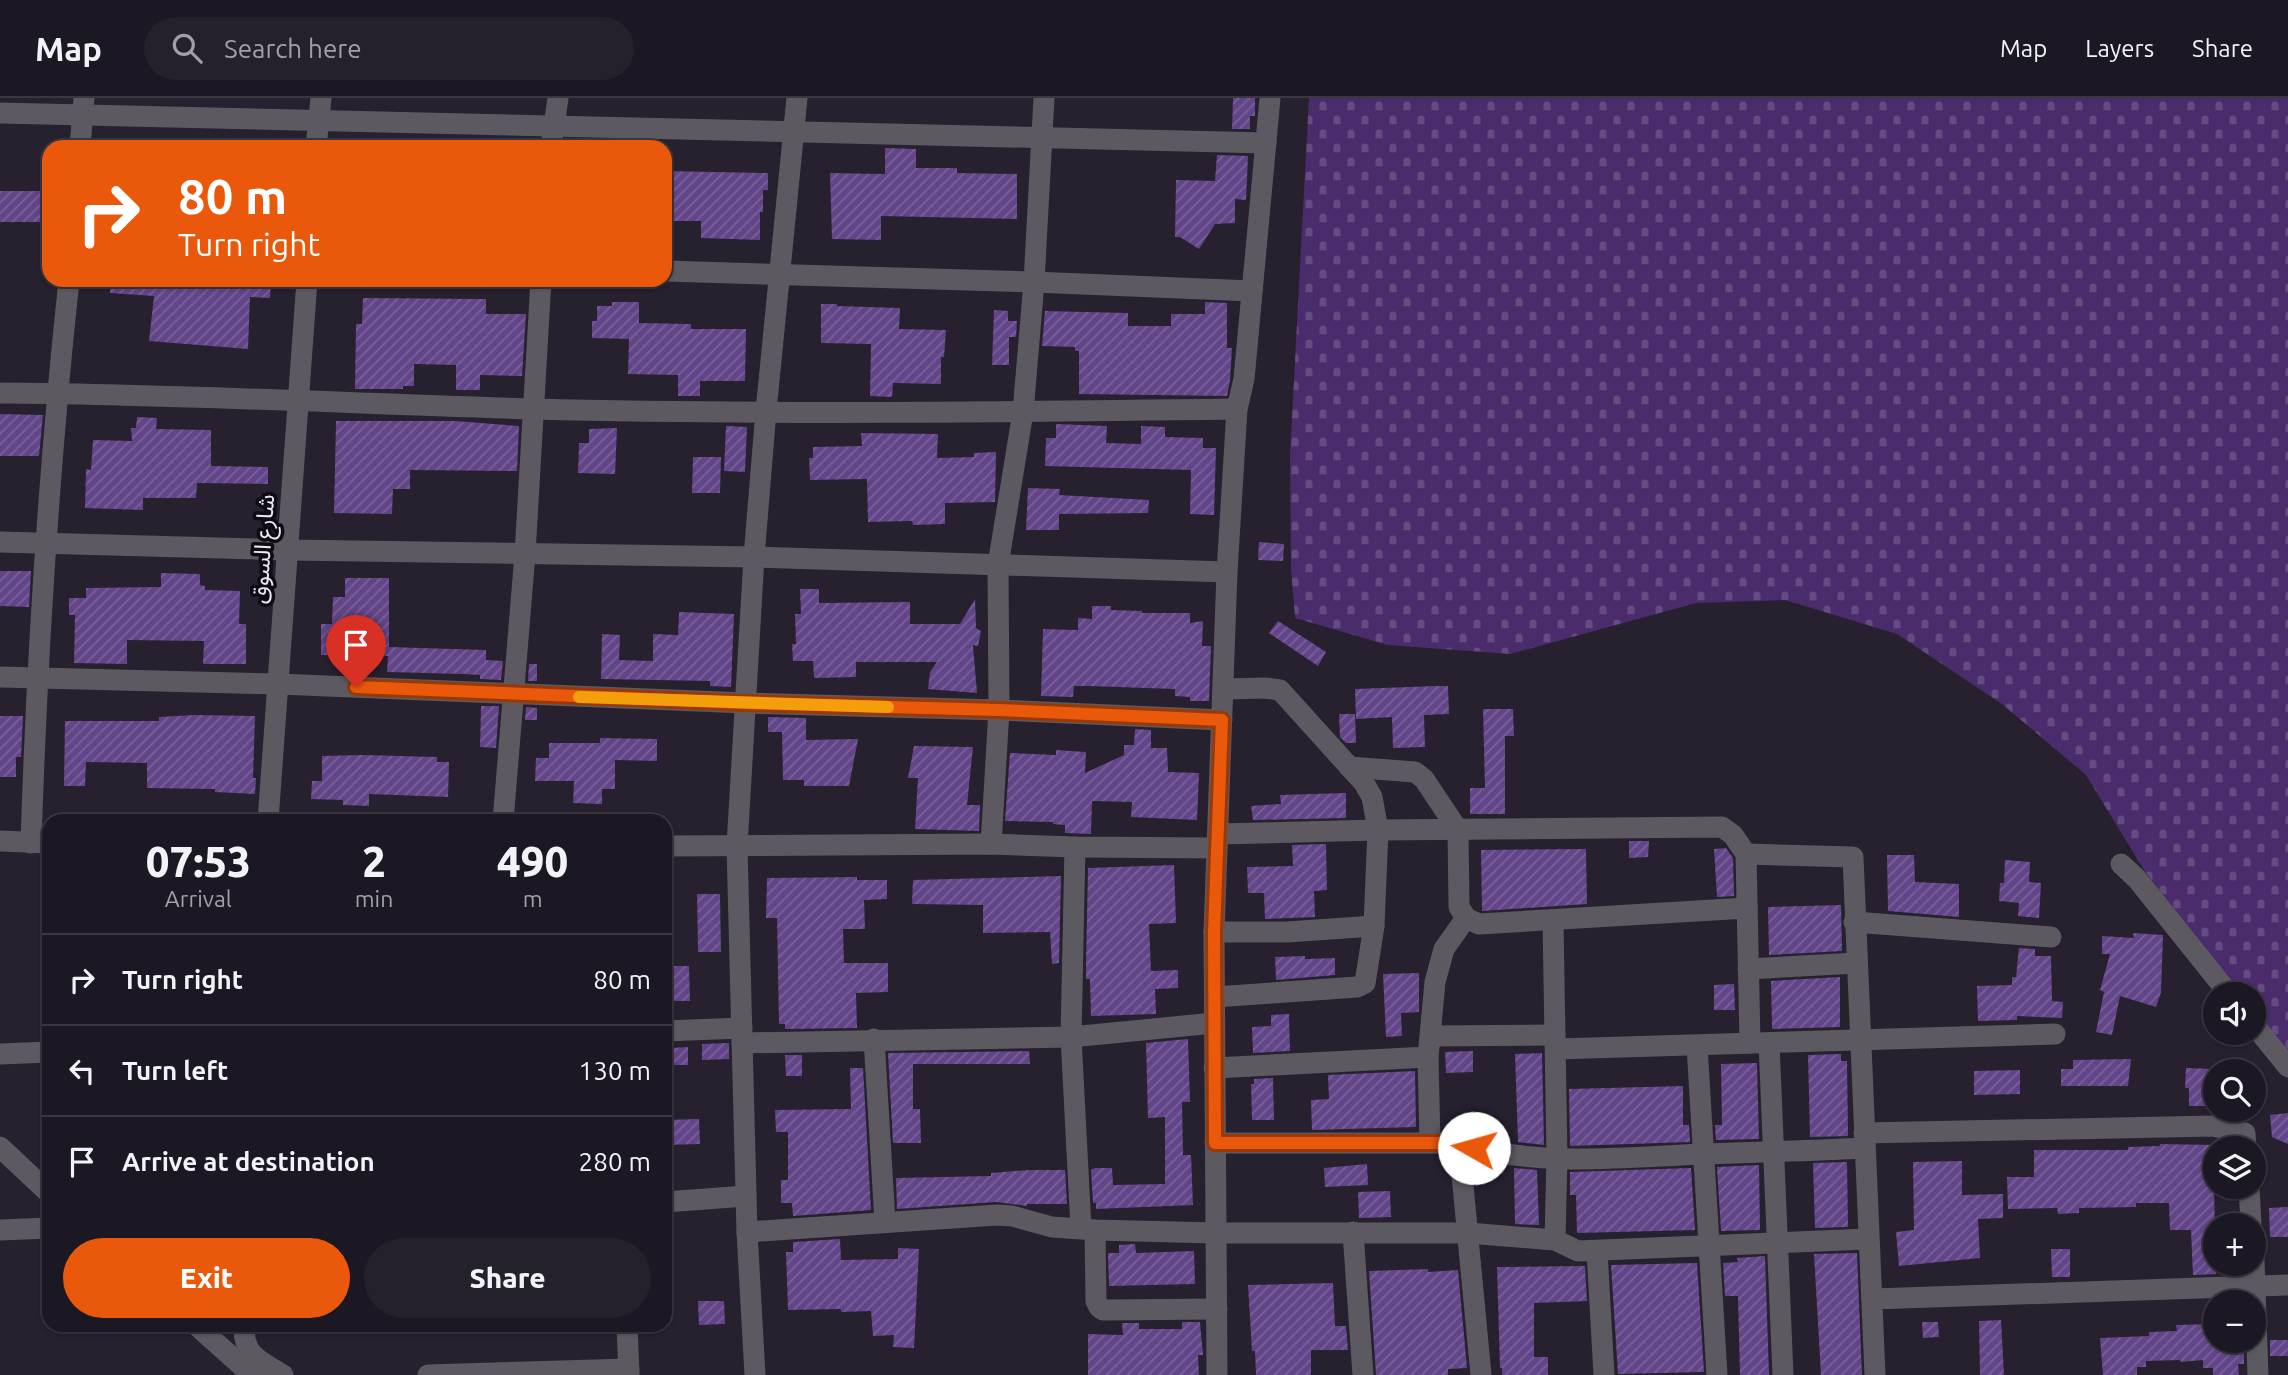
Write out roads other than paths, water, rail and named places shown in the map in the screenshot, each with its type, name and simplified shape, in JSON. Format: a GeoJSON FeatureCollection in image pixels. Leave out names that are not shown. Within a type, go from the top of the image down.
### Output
{"type":"FeatureCollection","features":[{"type":"Feature","properties":{"kind":"street"},"geometry":{"type":"LineString","coordinates":[[317,140],[321,98]]}},
{"type":"Feature","properties":{"kind":"street"},"geometry":{"type":"LineString","coordinates":[[552,140],[558,98]]}},
{"type":"Feature","properties":{"kind":"street"},"geometry":{"type":"LineString","coordinates":[[755,1375],[747,1232],[737,846],[754,556],[797,98]]}},
{"type":"Feature","properties":{"kind":"street"},"geometry":{"type":"LineString","coordinates":[[991,844],[999,710],[998,565],[1023,412],[1044,137],[1044,98]]}},
{"type":"Feature","properties":{"kind":"street"},"geometry":{"type":"LineString","coordinates":[[1217,1375],[1214,932],[1227,572],[1237,409],[1244,379],[1270,98]]}},
{"type":"Feature","properties":{"kind":"street"},"geometry":{"type":"LineString","coordinates":[[81,140],[83,106]]}},
{"type":"Feature","properties":{"kind":"street"},"geometry":{"type":"LineString","coordinates":[[0,113],[83,106],[318,120],[1266,143]]}},
{"type":"Feature","properties":{"kind":"street"},"geometry":{"type":"LineString","coordinates":[[672,271],[1252,291]]}},
{"type":"Feature","properties":{"kind":"street"},"geometry":{"type":"LineString","coordinates":[[0,841],[40,843],[36,678],[57,393],[68,287]]}},
{"type":"Feature","properties":{"kind":"street","name":"شارع السوق"},"geometry":{"type":"LineString","coordinates":[[269,814],[307,287]]}},
{"type":"Feature","properties":{"kind":"street"},"geometry":{"type":"LineString","coordinates":[[504,814],[525,554],[541,287]]}},
{"type":"Feature","properties":{"kind":"street"},"geometry":{"type":"LineString","coordinates":[[0,393],[535,409],[1023,412],[1237,409]]}},
{"type":"Feature","properties":{"kind":"street"},"geometry":{"type":"LineString","coordinates":[[0,542],[289,550],[754,556],[1227,572]]}},
{"type":"Feature","properties":{"kind":"street"},"geometry":{"type":"LineString","coordinates":[[0,677],[278,684],[1222,720]]}},
{"type":"Feature","properties":{"kind":"street"},"geometry":{"type":"LineString","coordinates":[[1215,997],[1357,988],[1365,983],[1374,926],[1378,830],[1373,797],[1364,783],[1280,690],[1224,688]]}},
{"type":"Feature","properties":{"kind":"street"},"geometry":{"type":"LineString","coordinates":[[1349,767],[1415,772],[1424,779],[1458,830],[1459,907],[1466,918],[1479,924],[1747,908]]}},
{"type":"Feature","properties":{"kind":"street"},"geometry":{"type":"LineString","coordinates":[[672,846],[991,844],[1075,847],[1378,830],[1721,827],[1733,835],[1746,854],[1748,970],[1773,1152],[1783,1375]]}},
{"type":"Feature","properties":{"kind":"street"},"geometry":{"type":"LineString","coordinates":[[1075,847],[1071,1037],[1097,1301],[1103,1310],[1217,1309]]}},
{"type":"Feature","properties":{"kind":"street"},"geometry":{"type":"LineString","coordinates":[[1746,854],[1853,857],[1875,1375]]}},
{"type":"Feature","properties":{"kind":"street"},"geometry":{"type":"LineString","coordinates":[[2121,864],[2137,879],[2219,982]]}},
{"type":"Feature","properties":{"kind":"street"},"geometry":{"type":"LineString","coordinates":[[1430,1143],[1429,1046],[1435,982],[1444,949],[1466,918]]}},
{"type":"Feature","properties":{"kind":"street"},"geometry":{"type":"LineString","coordinates":[[1553,920],[1557,1157],[1555,1240]]}},
{"type":"Feature","properties":{"kind":"street"},"geometry":{"type":"LineString","coordinates":[[1854,922],[2051,937]]}},
{"type":"Feature","properties":{"kind":"street"},"geometry":{"type":"LineString","coordinates":[[1214,932],[1287,932],[1374,926]]}},
{"type":"Feature","properties":{"kind":"street"},"geometry":{"type":"LineString","coordinates":[[1748,970],[1857,963]]}},
{"type":"Feature","properties":{"kind":"street"},"geometry":{"type":"LineString","coordinates":[[672,1031],[874,1039],[1071,1037],[1214,1023]]}},
{"type":"Feature","properties":{"kind":"street"},"geometry":{"type":"LineString","coordinates":[[1214,1068],[1429,1046],[1556,1042],[1697,1045],[2055,1034]]}},
{"type":"Feature","properties":{"kind":"street"},"geometry":{"type":"LineString","coordinates":[[874,1039],[885,1222]]}},
{"type":"Feature","properties":{"kind":"street"},"geometry":{"type":"LineString","coordinates":[[2266,1040],[2288,1067]]}},
{"type":"Feature","properties":{"kind":"street"},"geometry":{"type":"LineString","coordinates":[[1697,1045],[1717,1375]]}},
{"type":"Feature","properties":{"kind":"street"},"geometry":{"type":"LineString","coordinates":[[0,1054],[42,1052]]}},
{"type":"Feature","properties":{"kind":"street"},"geometry":{"type":"LineString","coordinates":[[1215,1143],[1460,1143],[1489,1153],[1516,1157],[1609,1160],[1773,1152],[1864,1141],[2213,1126],[2245,1133],[2245,1136]]}},
{"type":"Feature","properties":{"kind":"street"},"geometry":{"type":"LineString","coordinates":[[1460,1143],[1481,1375]]}},
{"type":"Feature","properties":{"kind":"street"},"geometry":{"type":"LineString","coordinates":[[0,1147],[42,1186]]}},
{"type":"Feature","properties":{"kind":"street"},"geometry":{"type":"LineString","coordinates":[[672,1201],[746,1196]]}},
{"type":"Feature","properties":{"kind":"street"},"geometry":{"type":"LineString","coordinates":[[747,1232],[997,1215],[1012,1216],[1052,1227],[1088,1229],[1216,1233],[1468,1233],[1555,1240],[1578,1251],[1868,1240]]}},
{"type":"Feature","properties":{"kind":"street"},"geometry":{"type":"LineString","coordinates":[[0,1230],[42,1228]]}},
{"type":"Feature","properties":{"kind":"street"},"geometry":{"type":"LineString","coordinates":[[1353,1232],[1363,1375]]}},
{"type":"Feature","properties":{"kind":"street"},"geometry":{"type":"LineString","coordinates":[[1597,1251],[1604,1375]]}},
{"type":"Feature","properties":{"kind":"street"},"geometry":{"type":"LineString","coordinates":[[2255,1276],[2258,1375]]}},
{"type":"Feature","properties":{"kind":"street"},"geometry":{"type":"LineString","coordinates":[[1873,1299],[2288,1285]]}},
{"type":"Feature","properties":{"kind":"street"},"geometry":{"type":"LineString","coordinates":[[204,1332],[252,1375]]}},
{"type":"Feature","properties":{"kind":"street"},"geometry":{"type":"LineString","coordinates":[[245,1332],[246,1347],[254,1357],[283,1375]]}},
{"type":"Feature","properties":{"kind":"street"},"geometry":{"type":"LineString","coordinates":[[428,1375],[629,1372],[627,1332]]}}]}
